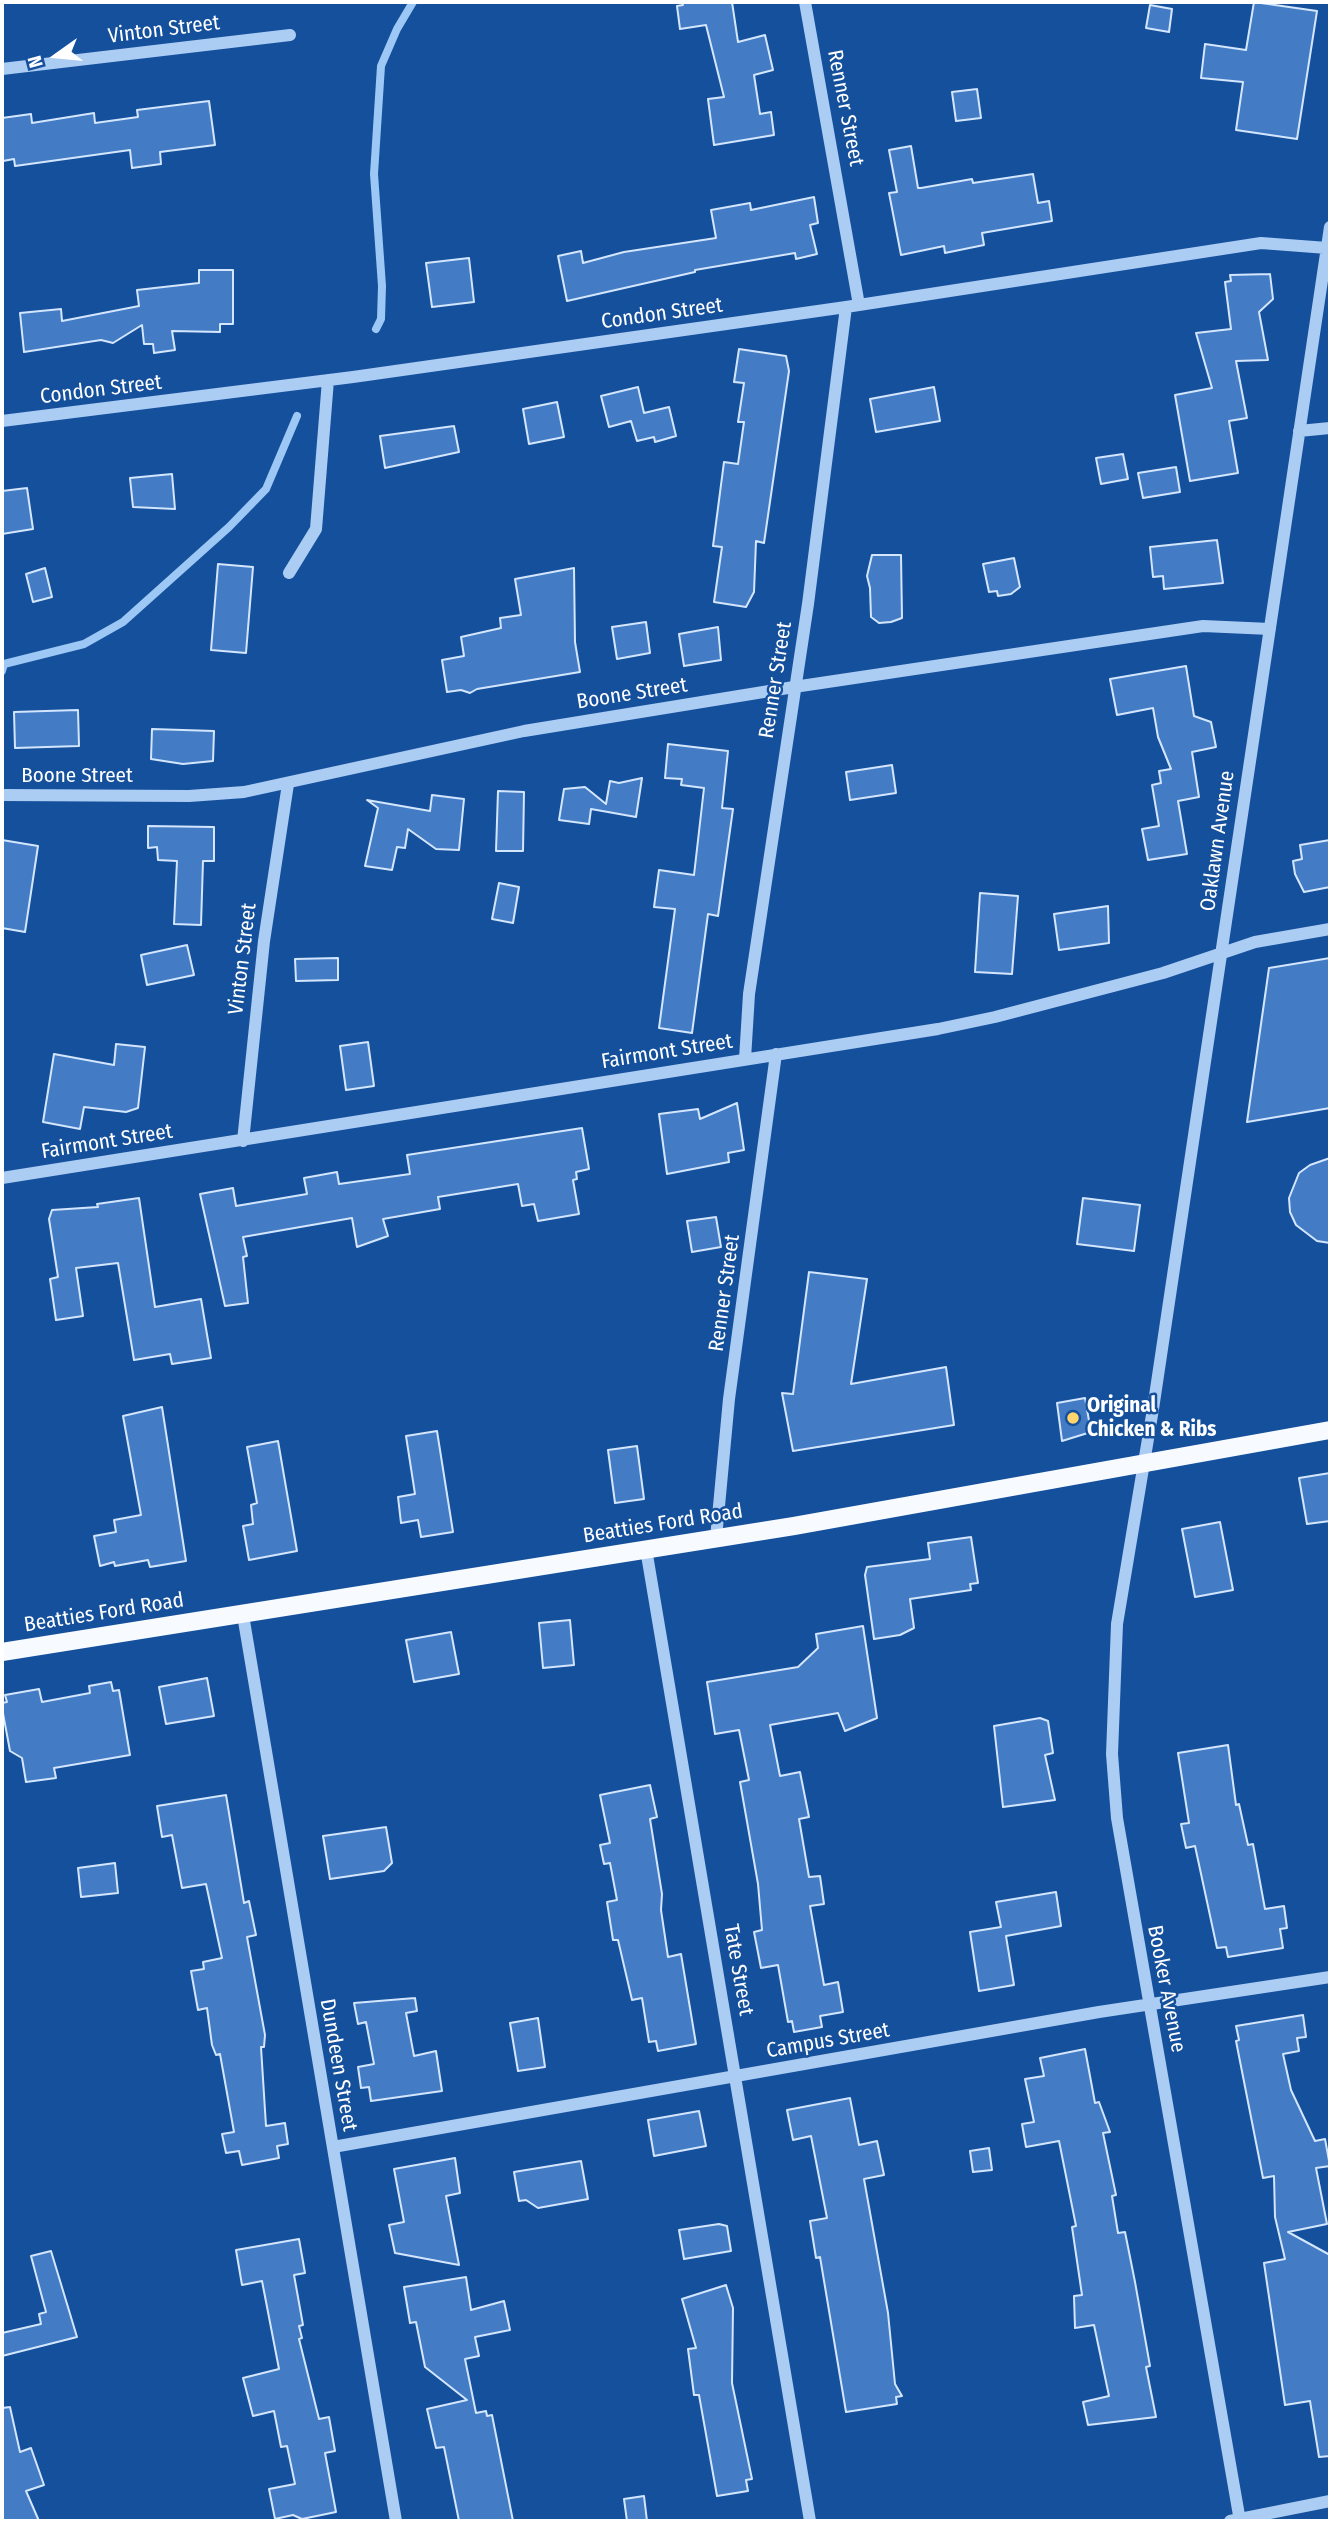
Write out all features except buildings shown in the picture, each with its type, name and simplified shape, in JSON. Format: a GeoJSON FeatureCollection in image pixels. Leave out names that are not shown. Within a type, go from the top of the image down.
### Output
{"type":"FeatureCollection","features":[{"type":"Feature","properties":{"kind":"main road","name":"Beatties Ford Road"},"geometry":{"type":"LineString","coordinates":[[2,1652],[716,1538],[1330,1430]]}},
{"type":"Feature","properties":{"kind":"street","name":"Renner Street"},"geometry":{"type":"LineString","coordinates":[[805,2],[859,305]]}},
{"type":"Feature","properties":{"kind":"street","name":"Vinton Street"},"geometry":{"type":"LineString","coordinates":[[2,69],[290,35]]}},
{"type":"Feature","properties":{"kind":"street","name":"Oaklawn Avenue"},"geometry":{"type":"LineString","coordinates":[[1144,1461],[1330,227]]}},
{"type":"Feature","properties":{"kind":"street","name":"Condon Street"},"geometry":{"type":"LineString","coordinates":[[2,421],[328,380],[846,307],[1261,243],[1327,248]]}},
{"type":"Feature","properties":{"kind":"street","name":"Renner Street"},"geometry":{"type":"LineString","coordinates":[[745,1059],[749,994],[813,566],[846,307]]}},
{"type":"Feature","properties":{"kind":"street"},"geometry":{"type":"LineString","coordinates":[[289,573],[316,529],[328,380]]}},
{"type":"Feature","properties":{"kind":"street"},"geometry":{"type":"LineString","coordinates":[[1299,431],[1330,428]]}},
{"type":"Feature","properties":{"kind":"street","name":"Boone Street"},"geometry":{"type":"LineString","coordinates":[[2,795],[188,796],[244,792],[524,731],[794,687],[1203,626],[1270,629]]}},
{"type":"Feature","properties":{"kind":"street","name":"Vinton Street"},"geometry":{"type":"LineString","coordinates":[[243,1141],[264,941],[288,783]]}},
{"type":"Feature","properties":{"kind":"street","name":"Fairmont Street"},"geometry":{"type":"LineString","coordinates":[[2,1178],[995,1017],[1221,954],[1255,942],[1330,929]]}},
{"type":"Feature","properties":{"kind":"street","name":"Renner Street"},"geometry":{"type":"LineString","coordinates":[[716,1538],[729,1399],[776,1054]]}},
{"type":"Feature","properties":{"kind":"street","name":"Booker Avenue"},"geometry":{"type":"LineString","coordinates":[[1144,1461],[1117,1624],[1112,1754],[1117,1818],[1237,2521]]}},
{"type":"Feature","properties":{"kind":"street","name":"Tate Street"},"geometry":{"type":"LineString","coordinates":[[646,1549],[810,2521]]}},
{"type":"Feature","properties":{"kind":"street","name":"Dundeen Street"},"geometry":{"type":"LineString","coordinates":[[243,1615],[396,2521]]}},
{"type":"Feature","properties":{"kind":"street","name":"Campus Street"},"geometry":{"type":"LineString","coordinates":[[333,2147],[1330,1977]]}},
{"type":"Feature","properties":{"kind":"street"},"geometry":{"type":"LineString","coordinates":[[1237,2521],[1330,2501]]}},
{"type":"Feature","properties":{"kind":"waterway"},"geometry":{"type":"LineString","coordinates":[[376,329],[381,319],[382,286],[374,174],[381,66],[397,29],[413,2]]}},
{"type":"Feature","properties":{"kind":"waterway"},"geometry":{"type":"LineString","coordinates":[[2,671],[4,664],[84,644],[123,622],[229,527],[266,489],[297,416]]}},
{"type":"Feature","properties":{"kind":"place","name":"Original Chicken & Ribs"},"geometry":{"type":"Point","coordinates":[1073,1418]}}]}
